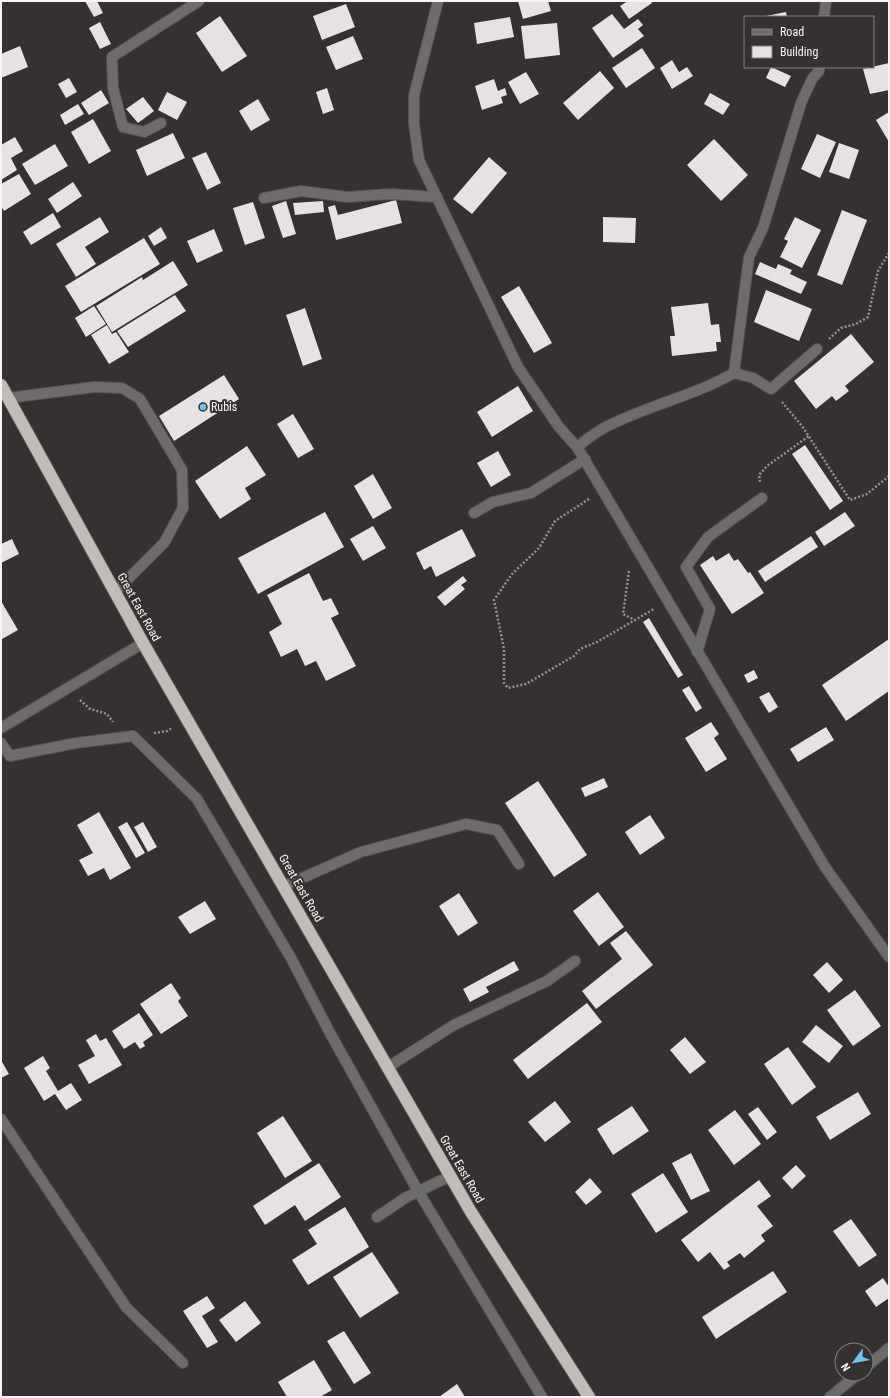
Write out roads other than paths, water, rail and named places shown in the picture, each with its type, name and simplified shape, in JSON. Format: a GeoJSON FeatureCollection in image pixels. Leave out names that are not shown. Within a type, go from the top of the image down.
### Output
{"type":"FeatureCollection","features":[{"type":"Feature","properties":{"kind":"highway","name":"Great East Road"},"geometry":{"type":"LineString","coordinates":[[1,385],[114,592],[450,1176],[471,1212],[589,1397]]}},
{"type":"Feature","properties":{"kind":"street"},"geometry":{"type":"LineString","coordinates":[[161,123],[144,132],[123,127],[113,88],[112,57],[199,1]]}},
{"type":"Feature","properties":{"kind":"street"},"geometry":{"type":"LineString","coordinates":[[438,1],[414,95],[414,124],[420,160],[437,197],[518,367],[559,427],[577,447],[825,867],[889,957]]}},
{"type":"Feature","properties":{"kind":"street"},"geometry":{"type":"LineString","coordinates":[[824,16],[826,1]]}},
{"type":"Feature","properties":{"kind":"street"},"geometry":{"type":"LineString","coordinates":[[734,373],[749,257],[763,228],[801,103],[812,79],[819,71],[819,68]]}},
{"type":"Feature","properties":{"kind":"street"},"geometry":{"type":"LineString","coordinates":[[264,198],[301,191],[347,197],[390,194],[437,197]]}},
{"type":"Feature","properties":{"kind":"street"},"geometry":{"type":"LineString","coordinates":[[577,447],[601,429],[646,409],[717,383],[734,373],[753,378],[771,389],[817,349]]}},
{"type":"Feature","properties":{"kind":"street"},"geometry":{"type":"LineString","coordinates":[[8,398],[94,387],[122,388],[140,398],[182,470],[183,508],[164,543],[114,592]]}},
{"type":"Feature","properties":{"kind":"street"},"geometry":{"type":"LineString","coordinates":[[474,514],[493,502],[531,493],[584,460]]}},
{"type":"Feature","properties":{"kind":"street"},"geometry":{"type":"LineString","coordinates":[[697,652],[710,608],[686,568],[708,537],[762,498]]}},
{"type":"Feature","properties":{"kind":"street"},"geometry":{"type":"LineString","coordinates":[[1,728],[143,643]]}},
{"type":"Feature","properties":{"kind":"street"},"geometry":{"type":"LineString","coordinates":[[1,743],[10,756],[76,743],[129,737],[197,799],[291,958],[330,1033],[418,1191],[542,1397]]}},
{"type":"Feature","properties":{"kind":"street"},"geometry":{"type":"LineString","coordinates":[[284,886],[361,852],[466,824],[497,830],[519,864]]}},
{"type":"Feature","properties":{"kind":"street"},"geometry":{"type":"LineString","coordinates":[[388,1067],[454,1025],[547,981],[575,961]]}},
{"type":"Feature","properties":{"kind":"street"},"geometry":{"type":"LineString","coordinates":[[1,1119],[126,1307],[183,1364]]}},
{"type":"Feature","properties":{"kind":"street"},"geometry":{"type":"LineString","coordinates":[[377,1217],[418,1191],[450,1176]]}},
{"type":"Feature","properties":{"kind":"street"},"geometry":{"type":"LineString","coordinates":[[874,1360],[889,1348]]}},
{"type":"Feature","properties":{"kind":"street"},"geometry":{"type":"LineString","coordinates":[[830,1397],[848,1382]]}},
{"type":"Feature","properties":{"kind":"place","name":"Rubis"},"geometry":{"type":"Point","coordinates":[203,407]}}]}
